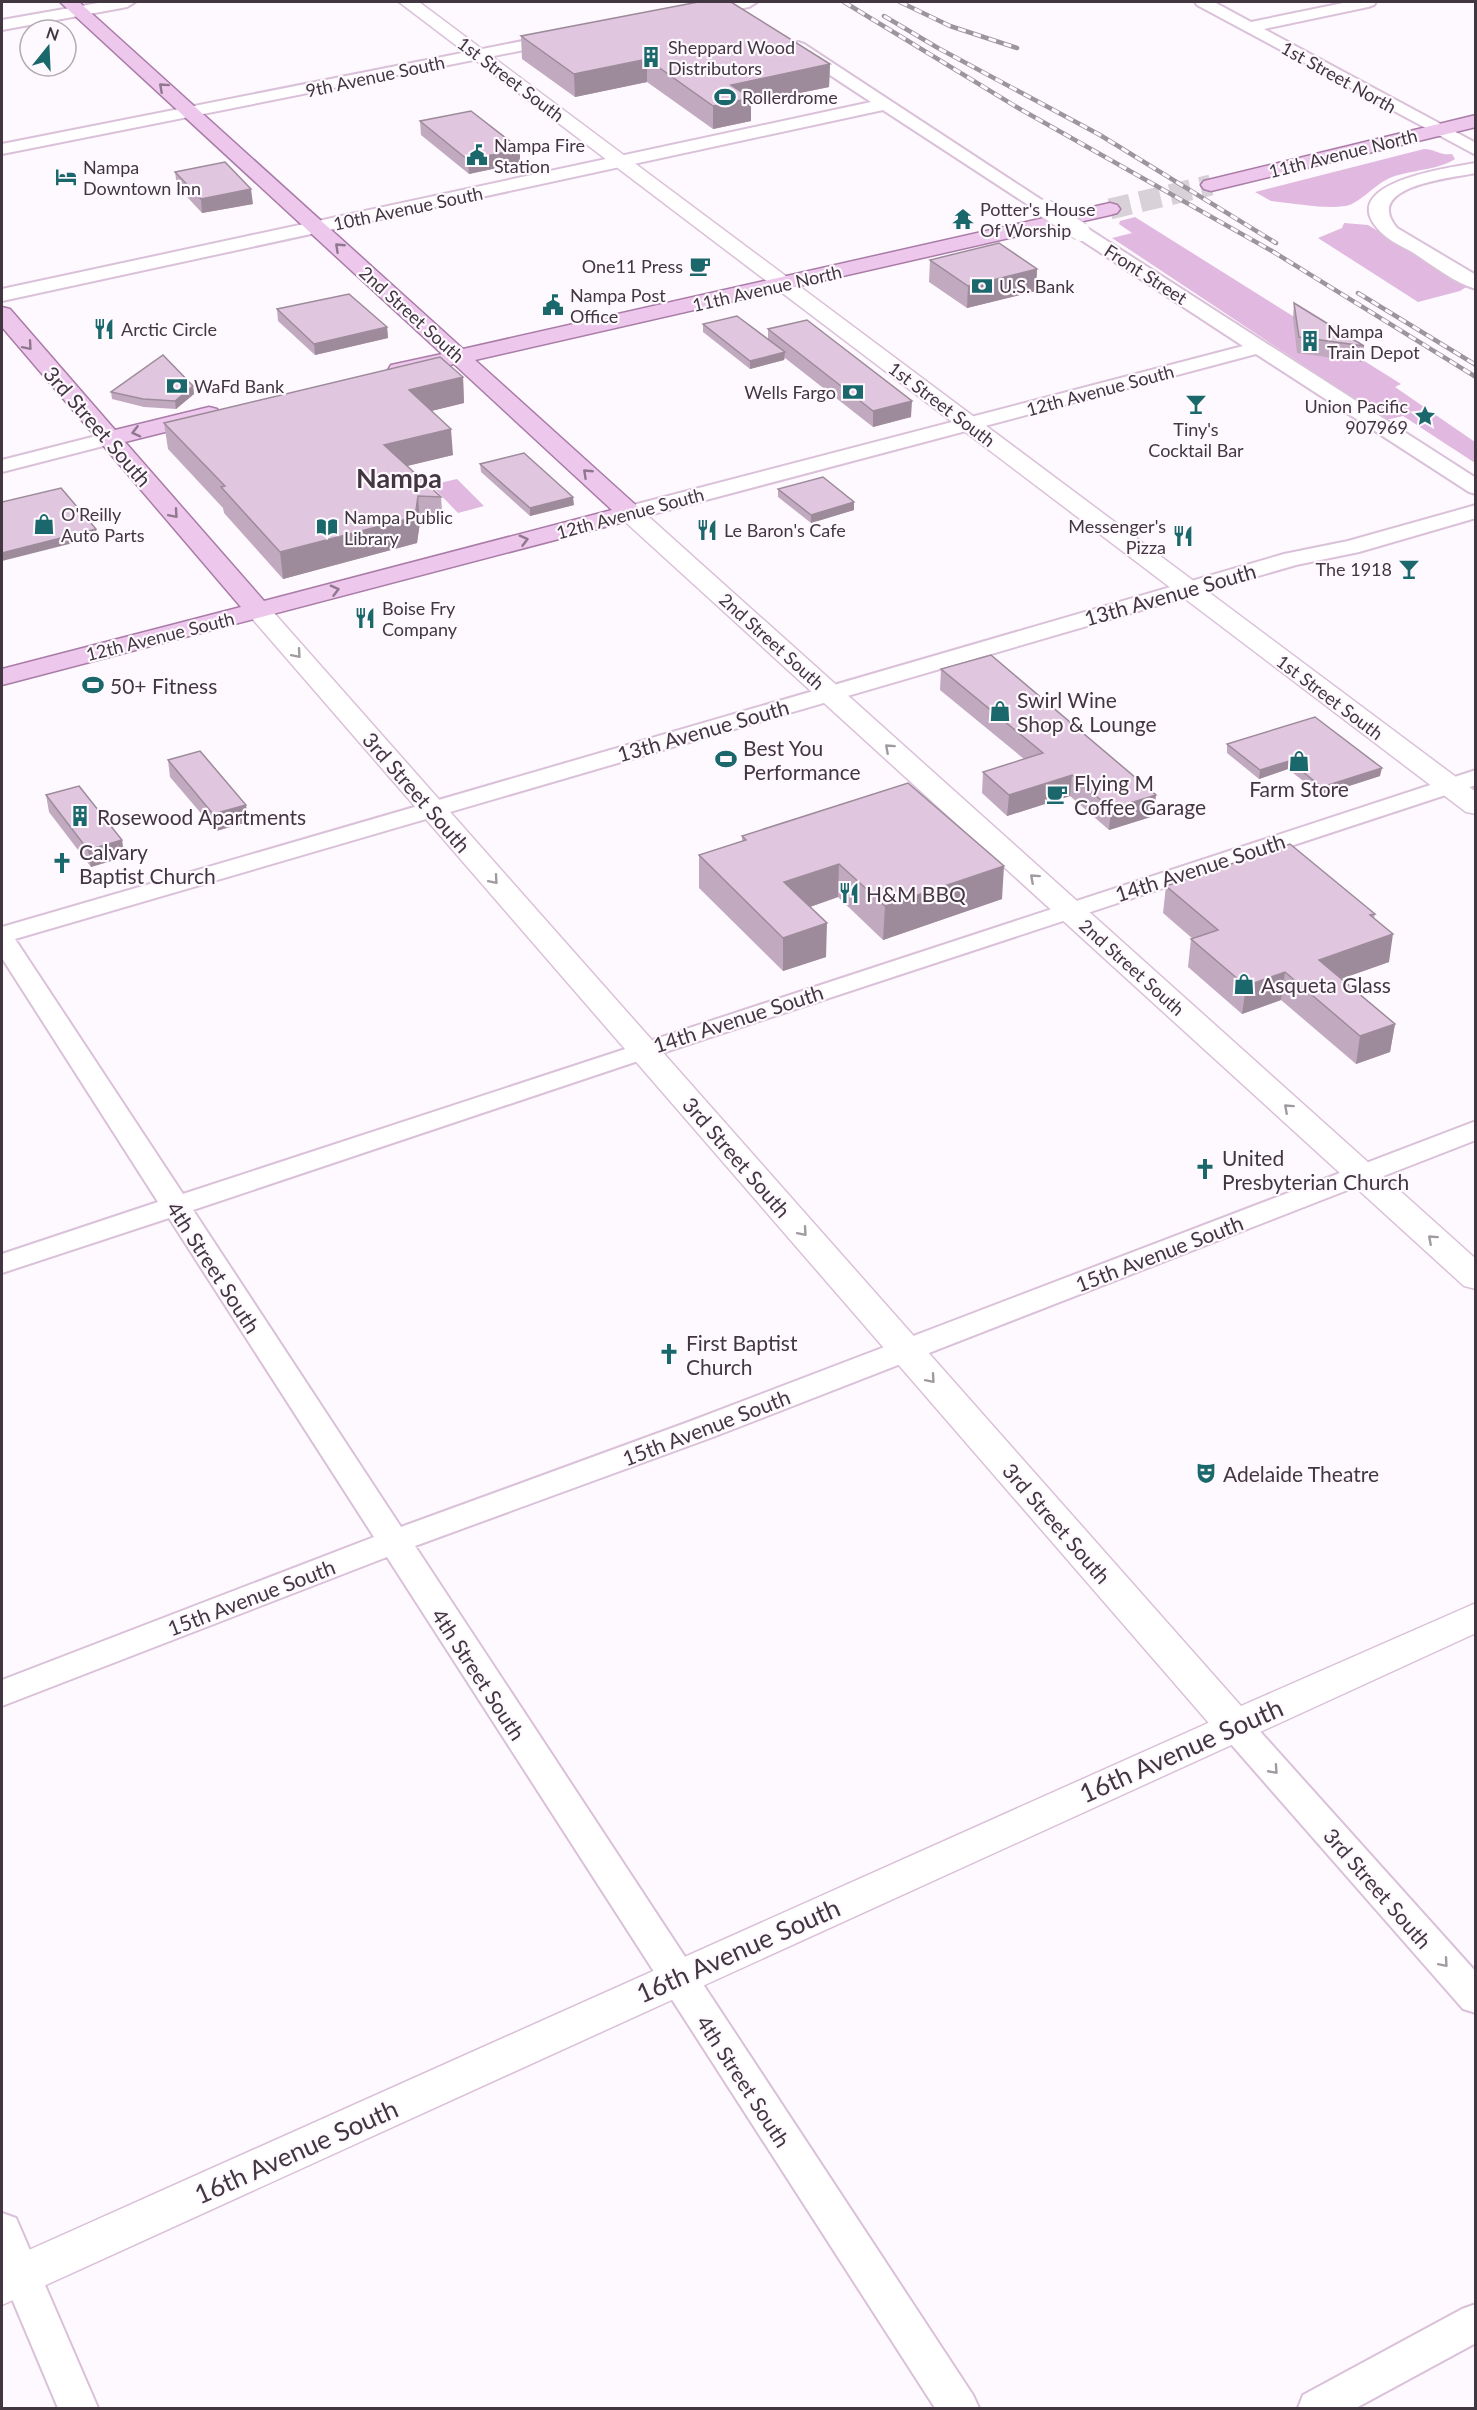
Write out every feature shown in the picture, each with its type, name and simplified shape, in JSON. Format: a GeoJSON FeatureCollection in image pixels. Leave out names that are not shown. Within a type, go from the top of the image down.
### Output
{"type":"FeatureCollection","features":[{"type":"Feature","properties":{"kind":"main road","name":"1st Street South"},"geometry":{"type":"LineString","coordinates":[[408,2],[1476,806]]}},
{"type":"Feature","properties":{"kind":"main road","name":"2nd Street South"},"geometry":{"type":"LineString","coordinates":[[74,6],[630,513],[1476,1278]]}},
{"type":"Feature","properties":{"kind":"main road","name":"11th Avenue North"},"geometry":{"type":"LineString","coordinates":[[1211,185],[1476,121]]}},
{"type":"Feature","properties":{"kind":"main road","name":"11th Avenue North"},"geometry":{"type":"LineString","coordinates":[[376,375],[1110,209]]}},
{"type":"Feature","properties":{"kind":"main road","name":"3rd Street South"},"geometry":{"type":"LineString","coordinates":[[2,314],[258,610],[1235,1726]]}},
{"type":"Feature","properties":{"kind":"main road"},"geometry":{"type":"LineString","coordinates":[[108,438],[235,408]]}},
{"type":"Feature","properties":{"kind":"main road","name":"12th Avenue South"},"geometry":{"type":"LineString","coordinates":[[2,676],[630,513]]}},
{"type":"Feature","properties":{"kind":"main road","name":"16th Avenue South"},"geometry":{"type":"LineString","coordinates":[[11,2280],[1476,1617]]}},
{"type":"Feature","properties":{"kind":"street"},"geometry":{"type":"LineString","coordinates":[[2,25],[74,6],[127,2]]}},
{"type":"Feature","properties":{"kind":"street","name":"1st Street North"},"geometry":{"type":"LineString","coordinates":[[1203,2],[1476,150]]}},
{"type":"Feature","properties":{"kind":"street"},"geometry":{"type":"LineString","coordinates":[[1249,27],[1368,2]]}},
{"type":"Feature","properties":{"kind":"street"},"geometry":{"type":"LineString","coordinates":[[681,14],[740,6]]}},
{"type":"Feature","properties":{"kind":"street","name":"9th Avenue South"},"geometry":{"type":"LineString","coordinates":[[2,149],[580,34]]}},
{"type":"Feature","properties":{"kind":"street","name":"Front Street"},"geometry":{"type":"LineString","coordinates":[[788,41],[1476,488]]}},
{"type":"Feature","properties":{"kind":"street","name":"10th Avenue South"},"geometry":{"type":"LineString","coordinates":[[2,295],[885,104]]}},
{"type":"Feature","properties":{"kind":"street"},"geometry":{"type":"LineString","coordinates":[[1476,168],[1404,183],[1390,192],[1380,203],[1380,219],[1391,232],[1476,284]]}},
{"type":"Feature","properties":{"kind":"street","name":"12th Avenue South"},"geometry":{"type":"LineString","coordinates":[[630,513],[1258,348]]}},
{"type":"Feature","properties":{"kind":"street"},"geometry":{"type":"LineString","coordinates":[[2,466],[108,438]]}},
{"type":"Feature","properties":{"kind":"street","name":"13th Avenue South"},"geometry":{"type":"LineString","coordinates":[[2,937],[432,809],[1292,559],[1351,547],[1476,511]]}},
{"type":"Feature","properties":{"kind":"street","name":"14th Avenue South"},"geometry":{"type":"LineString","coordinates":[[2,1264],[643,1050],[1476,777]]}},
{"type":"Feature","properties":{"kind":"street","name":"4th Street South"},"geometry":{"type":"LineString","coordinates":[[2,937],[175,1207],[958,2409]]}},
{"type":"Feature","properties":{"kind":"street","name":"15th Avenue South"},"geometry":{"type":"LineString","coordinates":[[2,1693],[393,1542],[702,1429],[1476,1130]]}},
{"type":"Feature","properties":{"kind":"street","name":"3rd Street South"},"geometry":{"type":"LineString","coordinates":[[1235,1726],[1476,1998]]}},
{"type":"Feature","properties":{"kind":"street"},"geometry":{"type":"LineString","coordinates":[[2,2230],[11,2280],[78,2409]]}},
{"type":"Feature","properties":{"kind":"street"},"geometry":{"type":"LineString","coordinates":[[1318,2409],[1476,2322]]}},
{"type":"Feature","properties":{"kind":"shaded area"},"geometry":{"type":"Polygon","coordinates":[[[1424,149],[1452,154],[1455,159],[1441,165],[1392,177],[1356,202],[1345,206],[1320,207],[1271,201],[1255,192],[1424,149]]]}},
{"type":"Feature","properties":{"kind":"shaded area"},"geometry":{"type":"Polygon","coordinates":[[[1135,217],[1401,384],[1395,387],[1475,442],[1475,463],[1403,416],[1386,420],[1112,238],[1132,233],[1119,224],[1120,221],[1135,217]]]}},
{"type":"Feature","properties":{"kind":"shaded area"},"geometry":{"type":"Polygon","coordinates":[[[1344,223],[1368,225],[1468,286],[1460,291],[1418,302],[1318,238],[1342,228],[1344,223]]]}},
{"type":"Feature","properties":{"kind":"shaded area"},"geometry":{"type":"Polygon","coordinates":[[[457,479],[484,506],[458,513],[431,485],[457,479]]]}},
{"type":"Feature","properties":{"kind":"building"},"geometry":{"type":"Polygon","coordinates":[[[698,2],[731,2],[830,64],[731,85],[751,98],[713,106],[647,59],[574,74],[521,36],[698,2]]]}},
{"type":"Feature","properties":{"kind":"building"},"geometry":{"type":"Polygon","coordinates":[[[471,111],[520,149],[468,160],[420,121],[471,111]]]}},
{"type":"Feature","properties":{"kind":"building"},"geometry":{"type":"Polygon","coordinates":[[[225,162],[251,189],[201,199],[175,172],[225,162]]]}},
{"type":"Feature","properties":{"kind":"building"},"geometry":{"type":"Polygon","coordinates":[[[999,243],[1037,269],[968,286],[930,260],[999,243]]]}},
{"type":"Feature","properties":{"kind":"building"},"geometry":{"type":"Polygon","coordinates":[[[349,294],[387,327],[314,344],[277,309],[349,294]]]}},
{"type":"Feature","properties":{"kind":"building"},"geometry":{"type":"Polygon","coordinates":[[[1294,303],[1364,346],[1299,337],[1294,303]]]}},
{"type":"Feature","properties":{"kind":"building"},"geometry":{"type":"Polygon","coordinates":[[[737,316],[785,352],[750,361],[703,324],[737,316]]]}},
{"type":"Feature","properties":{"kind":"building"},"geometry":{"type":"Polygon","coordinates":[[[807,320],[912,401],[873,411],[768,329],[807,320]]]}},
{"type":"Feature","properties":{"kind":"building"},"geometry":{"type":"Polygon","coordinates":[[[163,355],[193,386],[175,401],[143,399],[111,392],[163,355]]]}},
{"type":"Feature","properties":{"kind":"building"},"geometry":{"type":"Polygon","coordinates":[[[440,357],[463,377],[409,390],[451,429],[384,445],[441,497],[418,496],[415,517],[280,552],[221,487],[225,486],[164,423],[440,357]]]}},
{"type":"Feature","properties":{"kind":"building"},"geometry":{"type":"Polygon","coordinates":[[[524,453],[573,497],[530,508],[480,464],[524,453]]]}},
{"type":"Feature","properties":{"kind":"building"},"geometry":{"type":"Polygon","coordinates":[[[823,477],[854,502],[811,515],[778,489],[823,477]]]}},
{"type":"Feature","properties":{"kind":"building","name":"O'Reilly Auto Parts"},"geometry":{"type":"Polygon","coordinates":[[[61,488],[96,529],[2,553],[2,502],[61,488]]]}},
{"type":"Feature","properties":{"kind":"building"},"geometry":{"type":"Polygon","coordinates":[[[991,655],[1156,795],[1111,809],[1072,775],[1009,795],[983,772],[1043,753],[941,669],[991,655]]]}},
{"type":"Feature","properties":{"kind":"building","name":"Farm Store"},"geometry":{"type":"Polygon","coordinates":[[[1315,717],[1382,768],[1322,787],[1289,761],[1260,770],[1227,744],[1315,717]]]}},
{"type":"Feature","properties":{"kind":"building"},"geometry":{"type":"Polygon","coordinates":[[[200,751],[246,805],[213,814],[168,760],[200,751]]]}},
{"type":"Feature","properties":{"kind":"building"},"geometry":{"type":"Polygon","coordinates":[[[908,783],[1004,866],[885,906],[839,864],[784,882],[827,923],[783,938],[699,855],[746,840],[742,836],[908,783]]]}},
{"type":"Feature","properties":{"kind":"building"},"geometry":{"type":"Polygon","coordinates":[[[79,786],[122,840],[88,850],[46,795],[79,786]]]}},
{"type":"Feature","properties":{"kind":"building"},"geometry":{"type":"Polygon","coordinates":[[[1290,844],[1375,914],[1370,915],[1393,934],[1319,960],[1395,1024],[1360,1036],[1285,972],[1246,986],[1191,939],[1218,930],[1166,886],[1290,844]]]}},
{"type":"Feature","properties":{"kind":"tunnel"},"geometry":{"type":"LineString","coordinates":[[1110,209],[1211,185]]}},
{"type":"Feature","properties":{"kind":"railway"},"geometry":{"type":"LineString","coordinates":[[844,2],[1020,109],[1272,251],[1476,377]]}},
{"type":"Feature","properties":{"kind":"railway"},"geometry":{"type":"LineString","coordinates":[[900,2],[950,26],[1017,48]]}},
{"type":"Feature","properties":{"kind":"railway"},"geometry":{"type":"LineString","coordinates":[[884,16],[938,48],[1100,135],[1276,243]]}},
{"type":"Feature","properties":{"kind":"railway"},"geometry":{"type":"LineString","coordinates":[[1358,293],[1476,365]]}},
{"type":"Feature","properties":{"kind":"place","name":"Sheppard Wood Distributors"},"geometry":{"type":"Point","coordinates":[651,57]}},
{"type":"Feature","properties":{"kind":"place","name":"Rollerdrome"},"geometry":{"type":"Point","coordinates":[725,97]}},
{"type":"Feature","properties":{"kind":"place","name":"Nampa Fire Station"},"geometry":{"type":"Point","coordinates":[477,155]}},
{"type":"Feature","properties":{"kind":"place","name":"Nampa Downtown Inn"},"geometry":{"type":"Point","coordinates":[66,177]}},
{"type":"Feature","properties":{"kind":"place","name":"Potter's House Of Worship"},"geometry":{"type":"Point","coordinates":[963,219]}},
{"type":"Feature","properties":{"kind":"place","name":"One11 Press"},"geometry":{"type":"Point","coordinates":[700,266]}},
{"type":"Feature","properties":{"kind":"place","name":"U.S. Bank"},"geometry":{"type":"Point","coordinates":[982,286]}},
{"type":"Feature","properties":{"kind":"place","name":"Nampa Post Office"},"geometry":{"type":"Point","coordinates":[553,305]}},
{"type":"Feature","properties":{"kind":"place","name":"Arctic Circle"},"geometry":{"type":"Point","coordinates":[104,329]}},
{"type":"Feature","properties":{"kind":"place","name":"Nampa Train Depot"},"geometry":{"type":"Point","coordinates":[1310,341]}},
{"type":"Feature","properties":{"kind":"place","name":"WaFd Bank"},"geometry":{"type":"Point","coordinates":[177,386]}},
{"type":"Feature","properties":{"kind":"place","name":"Wells Fargo"},"geometry":{"type":"Point","coordinates":[853,392]}},
{"type":"Feature","properties":{"kind":"place","name":"Tiny's Cocktail Bar"},"geometry":{"type":"Point","coordinates":[1196,404]}},
{"type":"Feature","properties":{"kind":"place","name":"Union Pacific 907969"},"geometry":{"type":"Point","coordinates":[1425,416]}},
{"type":"Feature","properties":{"kind":"place","name":"O'Reilly Auto Parts"},"geometry":{"type":"Point","coordinates":[44,524]}},
{"type":"Feature","properties":{"kind":"place","name":"Nampa Public Library"},"geometry":{"type":"Point","coordinates":[327,527]}},
{"type":"Feature","properties":{"kind":"place","name":"Le Baron's Cafe"},"geometry":{"type":"Point","coordinates":[707,530]}},
{"type":"Feature","properties":{"kind":"place","name":"Messenger's Pizza"},"geometry":{"type":"Point","coordinates":[1183,536]}},
{"type":"Feature","properties":{"kind":"place","name":"The 1918"},"geometry":{"type":"Point","coordinates":[1409,569]}},
{"type":"Feature","properties":{"kind":"place","name":"Boise Fry Company"},"geometry":{"type":"Point","coordinates":[365,618]}},
{"type":"Feature","properties":{"kind":"place","name":"50+ Fitness"},"geometry":{"type":"Point","coordinates":[93,685]}},
{"type":"Feature","properties":{"kind":"place","name":"Swirl Wine Shop & Lounge"},"geometry":{"type":"Point","coordinates":[1000,711]}},
{"type":"Feature","properties":{"kind":"place","name":"Best You Performance"},"geometry":{"type":"Point","coordinates":[726,759]}},
{"type":"Feature","properties":{"kind":"place","name":"Farm Store"},"geometry":{"type":"Point","coordinates":[1299,761]}},
{"type":"Feature","properties":{"kind":"place","name":"Flying M Coffee Garage"},"geometry":{"type":"Point","coordinates":[1057,794]}},
{"type":"Feature","properties":{"kind":"place","name":"Rosewood Apartments"},"geometry":{"type":"Point","coordinates":[80,816]}},
{"type":"Feature","properties":{"kind":"place","name":"Calvary Baptist Church"},"geometry":{"type":"Point","coordinates":[62,863]}},
{"type":"Feature","properties":{"kind":"place","name":"H&M BBQ"},"geometry":{"type":"Point","coordinates":[849,893]}},
{"type":"Feature","properties":{"kind":"place","name":"Asqueta Glass"},"geometry":{"type":"Point","coordinates":[1244,984]}},
{"type":"Feature","properties":{"kind":"place","name":"United Presbyterian Church"},"geometry":{"type":"Point","coordinates":[1205,1169]}},
{"type":"Feature","properties":{"kind":"place","name":"First Baptist Church"},"geometry":{"type":"Point","coordinates":[669,1354]}},
{"type":"Feature","properties":{"kind":"place","name":"Adelaide Theatre"},"geometry":{"type":"Point","coordinates":[1206,1473]}},
{"type":"Feature","properties":{"kind":"district","name":"Nampa"},"geometry":{"type":"Point","coordinates":[399,477]}}]}
